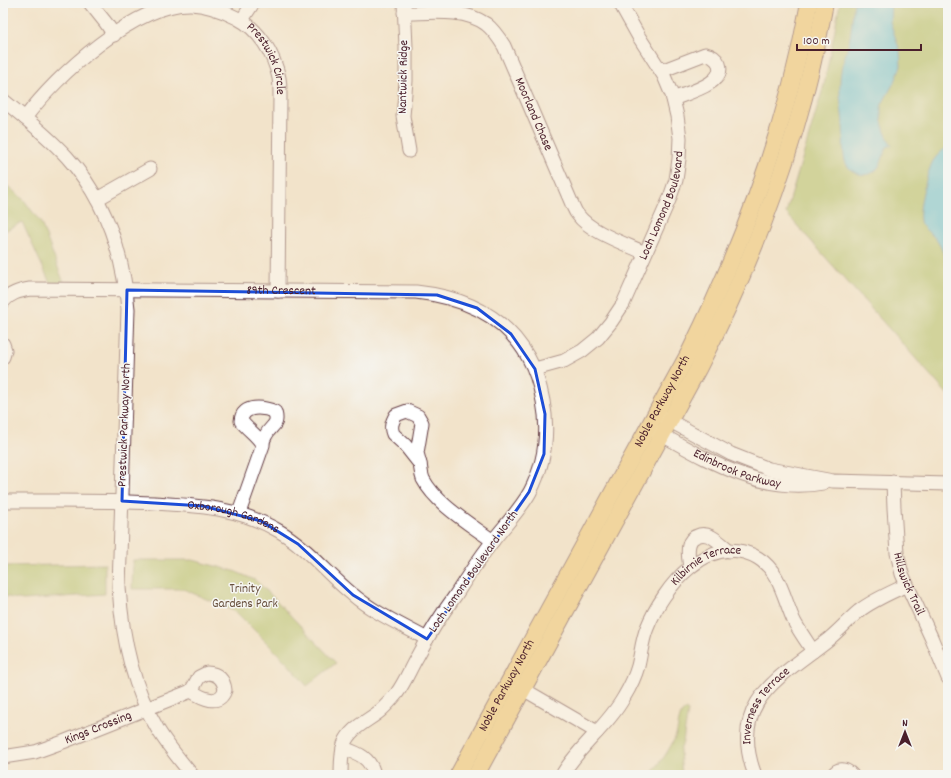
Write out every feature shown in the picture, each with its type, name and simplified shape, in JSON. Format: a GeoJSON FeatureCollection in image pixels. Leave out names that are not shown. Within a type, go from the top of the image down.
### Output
{"type":"FeatureCollection","features":[{"type":"Feature","properties":{"kind":"main road","name":"Noble Parkway North"},"geometry":{"type":"LineString","coordinates":[[476,775],[659,424],[738,248],[783,118],[800,51],[809,3]]}},
{"type":"Feature","properties":{"kind":"main road","name":"Noble Parkway North"},"geometry":{"type":"LineString","coordinates":[[458,775],[508,681],[726,313],[760,234],[784,166],[796,127],[815,53],[825,3]]}},
{"type":"Feature","properties":{"kind":"street"},"geometry":{"type":"LineString","coordinates":[[90,3],[114,35]]}},
{"type":"Feature","properties":{"kind":"street"},"geometry":{"type":"LineString","coordinates":[[242,20],[253,3]]}},
{"type":"Feature","properties":{"kind":"street","name":"Loch Lomond Boulevard"},"geometry":{"type":"LineString","coordinates":[[535,369],[564,362],[582,351],[598,338],[611,322],[623,304],[669,200],[676,180],[680,138],[673,99],[661,71],[639,37],[620,3]]}},
{"type":"Feature","properties":{"kind":"street","name":"Prestwick Circle"},"geometry":{"type":"LineString","coordinates":[[25,118],[35,105],[78,61],[101,42],[154,12],[189,4],[207,6],[224,11],[242,20],[266,45],[274,61],[279,78],[278,291]]}},
{"type":"Feature","properties":{"kind":"street","name":"Nantwick Ridge"},"geometry":{"type":"LineString","coordinates":[[404,8],[406,81],[403,116],[408,151]]}},
{"type":"Feature","properties":{"kind":"street","name":"Moorland Chase"},"geometry":{"type":"LineString","coordinates":[[404,8],[464,14],[476,18],[488,25],[497,34],[504,46],[578,215],[587,224],[598,231],[645,253]]}},
{"type":"Feature","properties":{"kind":"street"},"geometry":{"type":"LineString","coordinates":[[661,71],[705,54],[710,55],[719,63],[720,75],[711,83],[673,99]]}},
{"type":"Feature","properties":{"kind":"street","name":"Prestwick Parkway North"},"geometry":{"type":"LineString","coordinates":[[3,100],[55,145],[81,174],[97,199],[117,246],[127,290],[128,309],[119,588],[120,610],[132,670],[147,708],[157,728],[175,755],[192,775]]}},
{"type":"Feature","properties":{"kind":"street"},"geometry":{"type":"LineString","coordinates":[[97,199],[150,170]]}},
{"type":"Feature","properties":{"kind":"street","name":"89th Crescent"},"geometry":{"type":"LineString","coordinates":[[3,302],[13,293],[30,289],[416,292],[437,294],[458,300],[477,308],[495,320],[511,334],[524,350],[535,369]]}},
{"type":"Feature","properties":{"kind":"street"},"geometry":{"type":"LineString","coordinates":[[3,344],[5,350],[3,357]]}},
{"type":"Feature","properties":{"kind":"street","name":"Loch Lomond Boulevard North"},"geometry":{"type":"LineString","coordinates":[[341,775],[343,748],[347,738],[352,732],[390,703],[399,691],[427,639],[454,596],[493,541],[514,515],[529,492],[538,474],[544,454],[546,434],[545,414],[535,369]]}},
{"type":"Feature","properties":{"kind":"street","name":"Edinbrook Parkway"},"geometry":{"type":"LineString","coordinates":[[659,424],[726,468],[762,480],[789,485],[812,485],[832,481],[948,484]]}},
{"type":"Feature","properties":{"kind":"street"},"geometry":{"type":"LineString","coordinates":[[239,513],[262,445]]}},
{"type":"Feature","properties":{"kind":"street"},"geometry":{"type":"LineString","coordinates":[[420,464],[423,478],[430,490],[440,500],[493,541]]}},
{"type":"Feature","properties":{"kind":"street","name":"Hillswick Trail"},"geometry":{"type":"LineString","coordinates":[[894,482],[897,552],[902,574],[948,678]]}},
{"type":"Feature","properties":{"kind":"street","name":"Oxborough Gardens"},"geometry":{"type":"LineString","coordinates":[[3,501],[122,501],[204,506],[239,513],[261,522],[298,544],[353,595],[374,610],[427,639]]}},
{"type":"Feature","properties":{"kind":"street"},"geometry":{"type":"LineString","coordinates":[[690,567],[689,543],[693,537],[700,534],[707,534],[730,551]]}},
{"type":"Feature","properties":{"kind":"street","name":"Kilbirnie Terrace"},"geometry":{"type":"LineString","coordinates":[[562,775],[576,755],[615,712],[632,683],[638,667],[646,630],[664,594],[690,567],[709,555],[730,551],[746,554],[758,558],[767,566],[775,576],[796,624],[814,650]]}},
{"type":"Feature","properties":{"kind":"street"},"geometry":{"type":"LineString","coordinates":[[814,650],[837,632],[859,611],[872,602],[907,585]]}},
{"type":"Feature","properties":{"kind":"street","name":"Inverness Terrace"},"geometry":{"type":"LineString","coordinates":[[755,775],[749,757],[747,740],[749,722],[755,706],[764,691],[776,679],[814,650]]}},
{"type":"Feature","properties":{"kind":"street"},"geometry":{"type":"LineString","coordinates":[[508,681],[597,732]]}},
{"type":"Feature","properties":{"kind":"street","name":"Kings Crossing"},"geometry":{"type":"LineString","coordinates":[[3,757],[35,752],[191,691]]}},
{"type":"Feature","properties":{"kind":"street"},"geometry":{"type":"LineString","coordinates":[[343,748],[354,751],[369,761],[374,775]]}},
{"type":"Feature","properties":{"kind":"street"},"geometry":{"type":"LineString","coordinates":[[832,775],[834,772],[846,770],[852,775]]}},
{"type":"Feature","properties":{"kind":"highlighted area"},"geometry":{"type":"Polygon","coordinates":[[[127,290],[437,295],[477,308],[511,334],[535,369],[545,414],[544,454],[529,492],[427,639],[353,595],[298,544],[261,521],[203,506],[122,501],[127,290]]]}},
{"type":"Feature","properties":{"kind":"green space"},"geometry":{"type":"Polygon","coordinates":[[[840,3],[948,3],[948,395],[786,213],[824,85],[840,3]]]}},
{"type":"Feature","properties":{"kind":"green space"},"geometry":{"type":"Polygon","coordinates":[[[3,182],[24,200],[41,223],[64,283],[50,283],[22,222],[3,232],[3,182]]]}},
{"type":"Feature","properties":{"kind":"green space"},"geometry":{"type":"Polygon","coordinates":[[[941,499],[948,499],[948,519],[941,499]]]}},
{"type":"Feature","properties":{"kind":"green space","name":"Trinity Gardens Park"},"geometry":{"type":"Polygon","coordinates":[[[133,560],[193,560],[234,571],[255,580],[336,663],[307,686],[288,664],[236,612],[183,589],[132,589],[133,560]]]}},
{"type":"Feature","properties":{"kind":"green space"},"geometry":{"type":"Polygon","coordinates":[[[105,564],[105,594],[23,600],[3,596],[3,566],[105,564]]]}},
{"type":"Feature","properties":{"kind":"green space"},"geometry":{"type":"Polygon","coordinates":[[[686,709],[688,711],[680,751],[682,775],[650,775],[671,746],[676,735],[681,714],[686,709]]]}},
{"type":"Feature","properties":{"kind":"water"},"geometry":{"type":"Polygon","coordinates":[[[854,3],[891,3],[890,22],[900,51],[901,66],[896,79],[882,104],[881,109],[883,125],[892,145],[887,147],[880,164],[875,171],[862,175],[850,169],[845,161],[840,93],[840,77],[848,46],[854,3]]]}},
{"type":"Feature","properties":{"kind":"water"},"geometry":{"type":"Polygon","coordinates":[[[948,146],[948,274],[940,245],[922,226],[920,211],[925,183],[933,161],[948,146]]]}}]}
